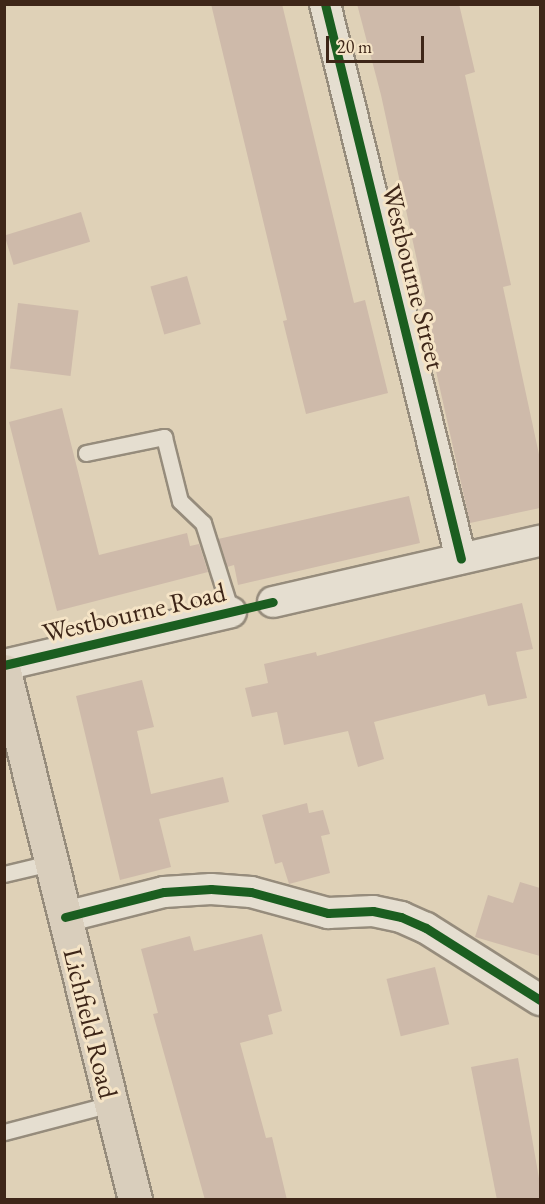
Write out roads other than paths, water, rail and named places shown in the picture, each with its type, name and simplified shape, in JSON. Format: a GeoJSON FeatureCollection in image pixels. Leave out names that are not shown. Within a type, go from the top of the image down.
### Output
{"type":"FeatureCollection","features":[{"type":"Feature","properties":{"kind":"highway","name":"Lichfield Road"},"geometry":{"type":"LineString","coordinates":[[4,671],[135,1200]]}},
{"type":"Feature","properties":{"kind":"street","name":"Westbourne Street"},"geometry":{"type":"LineString","coordinates":[[325,4],[461,559]]}},
{"type":"Feature","properties":{"kind":"street"},"geometry":{"type":"LineString","coordinates":[[273,602],[540,541]]}},
{"type":"Feature","properties":{"kind":"street","name":"Westbourne Road"},"geometry":{"type":"LineString","coordinates":[[4,665],[231,612]]}},
{"type":"Feature","properties":{"kind":"street"},"geometry":{"type":"LineString","coordinates":[[64,917],[164,892],[211,888],[251,892],[328,913],[373,911],[401,917],[426,928],[540,1000]]}},
{"type":"Feature","properties":{"kind":"lane"},"geometry":{"type":"LineString","coordinates":[[86,453],[164,437],[180,501],[203,523],[231,612]]}},
{"type":"Feature","properties":{"kind":"lane"},"geometry":{"type":"LineString","coordinates":[[4,874],[50,862]]}},
{"type":"Feature","properties":{"kind":"lane"},"geometry":{"type":"LineString","coordinates":[[4,1132],[111,1104]]}}]}
